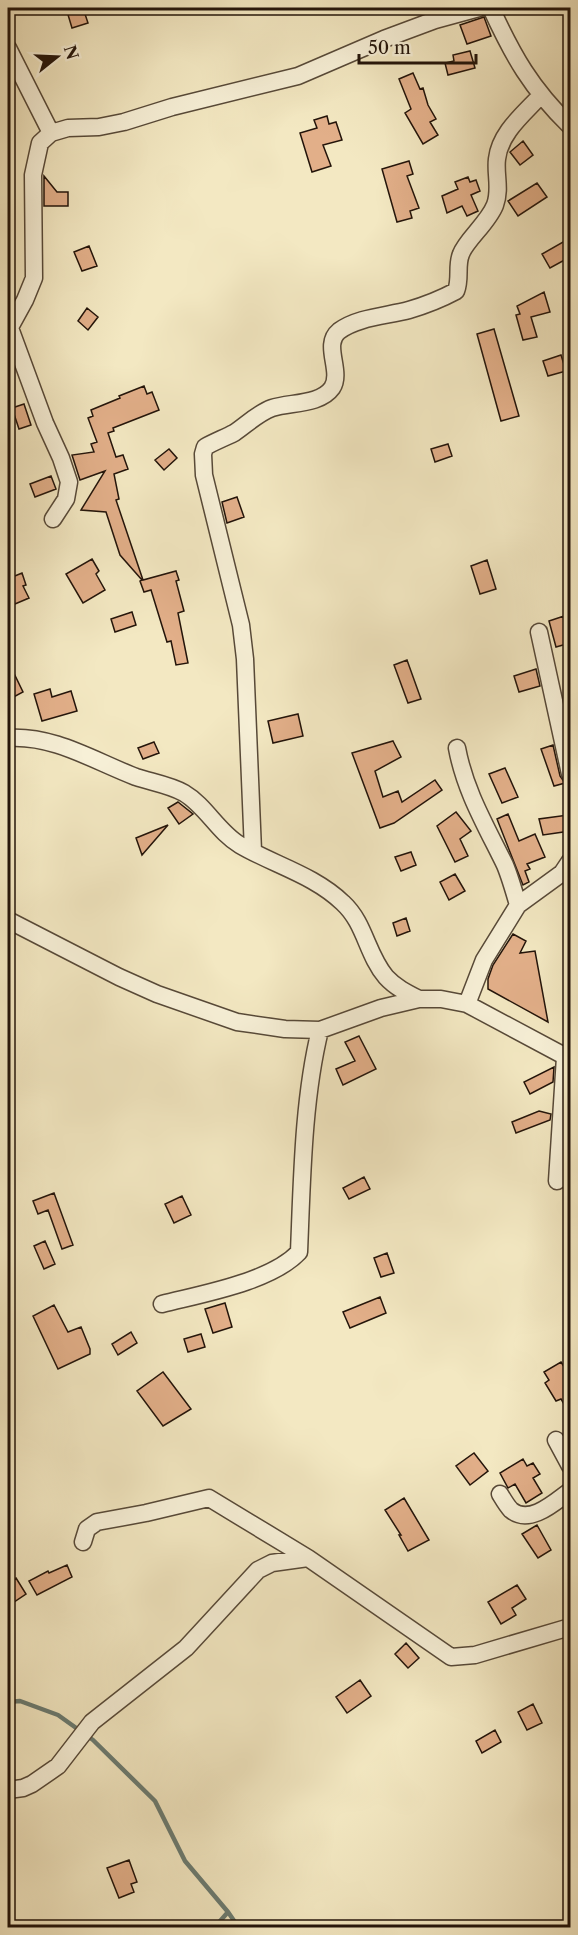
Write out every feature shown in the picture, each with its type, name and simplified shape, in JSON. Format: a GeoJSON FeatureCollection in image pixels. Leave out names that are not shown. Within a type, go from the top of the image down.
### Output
{"type":"FeatureCollection","features":[{"type":"Feature","properties":{"kind":"street"},"geometry":{"type":"LineString","coordinates":[[53,519],[66,499],[69,482],[8,329],[25,300],[34,278],[33,175],[40,143],[51,133],[68,128],[99,127],[124,122],[172,107],[298,76],[384,39],[435,20],[479,8]]}},
{"type":"Feature","properties":{"kind":"street"},"geometry":{"type":"LineString","coordinates":[[491,8],[525,76],[570,126]]}},
{"type":"Feature","properties":{"kind":"street"},"geometry":{"type":"LineString","coordinates":[[8,48],[51,133]]}},
{"type":"Feature","properties":{"kind":"street"},"geometry":{"type":"LineString","coordinates":[[253,851],[245,659],[241,625],[204,475],[205,447],[234,432],[269,409],[290,403],[310,401],[331,390],[335,381],[332,347],[334,337],[339,331],[359,322],[409,310],[456,291],[460,282],[461,252],[484,224],[495,206],[498,193],[497,158],[501,145],[508,131],[541,95]]}},
{"type":"Feature","properties":{"kind":"street"},"geometry":{"type":"LineString","coordinates":[[539,632],[570,774]]}},
{"type":"Feature","properties":{"kind":"street"},"geometry":{"type":"LineString","coordinates":[[8,738],[25,737],[58,744],[136,777],[183,792],[204,809],[238,844],[319,884],[343,903],[359,922],[385,976],[399,989],[419,999]]}},
{"type":"Feature","properties":{"kind":"street"},"geometry":{"type":"LineString","coordinates":[[457,748],[469,792],[506,867],[518,905]]}},
{"type":"Feature","properties":{"kind":"street"},"geometry":{"type":"LineString","coordinates":[[467,1004],[484,960],[518,905],[562,873],[570,861]]}},
{"type":"Feature","properties":{"kind":"street"},"geometry":{"type":"LineString","coordinates":[[8,920],[119,978],[210,1014],[237,1022],[285,1029],[320,1030],[381,1008],[419,999],[441,999],[467,1004],[568,1058],[557,1181]]}},
{"type":"Feature","properties":{"kind":"street"},"geometry":{"type":"LineString","coordinates":[[162,1305],[251,1279],[275,1269],[299,1252],[308,1092],[320,1030]]}},
{"type":"Feature","properties":{"kind":"street"},"geometry":{"type":"LineString","coordinates":[[556,1440],[570,1466]]}},
{"type":"Feature","properties":{"kind":"street"},"geometry":{"type":"LineString","coordinates":[[500,1494],[511,1510],[529,1514],[546,1508],[570,1491]]}},
{"type":"Feature","properties":{"kind":"street"},"geometry":{"type":"LineString","coordinates":[[83,1542],[87,1529],[97,1522],[209,1498],[308,1558],[451,1658],[475,1655],[570,1627]]}},
{"type":"Feature","properties":{"kind":"street"},"geometry":{"type":"LineString","coordinates":[[8,1790],[32,1784],[58,1766],[92,1722],[186,1648],[261,1568],[273,1563],[308,1558]]}},
{"type":"Feature","properties":{"kind":"building"},"geometry":{"type":"Polygon","coordinates":[[[66,8],[83,8],[88,23],[72,28],[66,8]]]}},
{"type":"Feature","properties":{"kind":"building"},"geometry":{"type":"Polygon","coordinates":[[[484,17],[491,36],[467,44],[460,25],[484,17]]]}},
{"type":"Feature","properties":{"kind":"building"},"geometry":{"type":"Polygon","coordinates":[[[470,51],[475,68],[448,75],[445,63],[454,61],[453,55],[470,51]]]}},
{"type":"Feature","properties":{"kind":"building"},"geometry":{"type":"Polygon","coordinates":[[[413,73],[420,89],[423,88],[428,105],[436,119],[430,122],[438,135],[423,144],[405,113],[411,109],[399,79],[413,73]]]}},
{"type":"Feature","properties":{"kind":"building"},"geometry":{"type":"Polygon","coordinates":[[[327,116],[329,124],[336,122],[342,140],[323,145],[331,166],[312,172],[300,133],[317,128],[314,120],[327,116]]]}},
{"type":"Feature","properties":{"kind":"building"},"geometry":{"type":"Polygon","coordinates":[[[523,141],[533,155],[520,165],[510,152],[523,141]]]}},
{"type":"Feature","properties":{"kind":"building"},"geometry":{"type":"Polygon","coordinates":[[[409,161],[413,174],[407,176],[419,208],[410,211],[412,218],[397,222],[382,169],[409,161]]]}},
{"type":"Feature","properties":{"kind":"building"},"geometry":{"type":"Polygon","coordinates":[[[44,176],[57,192],[68,192],[68,206],[44,206],[44,176]]]}},
{"type":"Feature","properties":{"kind":"building"},"geometry":{"type":"Polygon","coordinates":[[[468,177],[470,182],[476,180],[480,191],[471,195],[478,211],[467,216],[462,206],[447,213],[442,196],[458,189],[455,182],[468,177]]]}},
{"type":"Feature","properties":{"kind":"building"},"geometry":{"type":"Polygon","coordinates":[[[537,183],[547,197],[518,216],[508,201],[537,183]]]}},
{"type":"Feature","properties":{"kind":"building"},"geometry":{"type":"Polygon","coordinates":[[[570,238],[570,257],[550,268],[542,254],[570,238]]]}},
{"type":"Feature","properties":{"kind":"building"},"geometry":{"type":"Polygon","coordinates":[[[89,246],[97,266],[82,271],[74,252],[89,246]]]}},
{"type":"Feature","properties":{"kind":"building"},"geometry":{"type":"Polygon","coordinates":[[[544,292],[550,312],[531,317],[537,337],[523,340],[516,315],[520,314],[517,306],[544,292]]]}},
{"type":"Feature","properties":{"kind":"building"},"geometry":{"type":"Polygon","coordinates":[[[87,308],[98,317],[88,330],[78,321],[87,308]]]}},
{"type":"Feature","properties":{"kind":"building"},"geometry":{"type":"Polygon","coordinates":[[[494,329],[519,416],[501,421],[477,334],[494,329]]]}},
{"type":"Feature","properties":{"kind":"building"},"geometry":{"type":"Polygon","coordinates":[[[561,355],[566,371],[548,376],[543,361],[561,355]]]}},
{"type":"Feature","properties":{"kind":"building"},"geometry":{"type":"Polygon","coordinates":[[[144,386],[147,394],[152,392],[159,410],[113,428],[114,431],[108,433],[116,457],[123,455],[128,469],[114,474],[119,499],[116,500],[143,580],[176,571],[179,580],[176,581],[184,611],[178,613],[188,663],[176,665],[171,641],[167,642],[151,590],[144,592],[140,581],[142,580],[120,555],[106,512],[81,510],[105,471],[80,480],[72,455],[94,452],[91,444],[97,442],[88,418],[93,416],[91,410],[144,386]]]}},
{"type":"Feature","properties":{"kind":"building"},"geometry":{"type":"Polygon","coordinates":[[[24,404],[31,425],[19,429],[12,408],[24,404]]]}},
{"type":"Feature","properties":{"kind":"building"},"geometry":{"type":"Polygon","coordinates":[[[448,444],[452,456],[435,462],[431,449],[448,444]]]}},
{"type":"Feature","properties":{"kind":"building"},"geometry":{"type":"Polygon","coordinates":[[[169,449],[177,458],[164,470],[155,460],[169,449]]]}},
{"type":"Feature","properties":{"kind":"building"},"geometry":{"type":"Polygon","coordinates":[[[51,476],[56,489],[35,497],[30,484],[51,476]]]}},
{"type":"Feature","properties":{"kind":"building"},"geometry":{"type":"Polygon","coordinates":[[[237,497],[244,517],[227,523],[222,502],[237,497]]]}},
{"type":"Feature","properties":{"kind":"building"},"geometry":{"type":"Polygon","coordinates":[[[92,559],[99,571],[96,574],[105,590],[83,603],[66,574],[92,559]]]}},
{"type":"Feature","properties":{"kind":"building"},"geometry":{"type":"Polygon","coordinates":[[[487,560],[496,589],[480,594],[471,566],[487,560]]]}},
{"type":"Feature","properties":{"kind":"building"},"geometry":{"type":"Polygon","coordinates":[[[22,573],[26,585],[23,586],[29,598],[15,604],[8,587],[13,585],[10,578],[22,573]]]}},
{"type":"Feature","properties":{"kind":"building"},"geometry":{"type":"Polygon","coordinates":[[[132,612],[136,625],[115,632],[111,619],[132,612]]]}},
{"type":"Feature","properties":{"kind":"building"},"geometry":{"type":"Polygon","coordinates":[[[564,616],[570,643],[556,647],[549,621],[564,616]]]}},
{"type":"Feature","properties":{"kind":"building"},"geometry":{"type":"Polygon","coordinates":[[[407,660],[421,699],[408,703],[394,665],[407,660]]]}},
{"type":"Feature","properties":{"kind":"building"},"geometry":{"type":"Polygon","coordinates":[[[8,661],[23,692],[8,700],[8,661]]]}},
{"type":"Feature","properties":{"kind":"building"},"geometry":{"type":"Polygon","coordinates":[[[536,669],[540,686],[519,692],[514,676],[536,669]]]}},
{"type":"Feature","properties":{"kind":"building"},"geometry":{"type":"Polygon","coordinates":[[[50,689],[52,697],[71,691],[77,711],[42,721],[34,694],[50,689]]]}},
{"type":"Feature","properties":{"kind":"building"},"geometry":{"type":"Polygon","coordinates":[[[298,714],[303,736],[273,743],[268,721],[298,714]]]}},
{"type":"Feature","properties":{"kind":"building"},"geometry":{"type":"Polygon","coordinates":[[[393,741],[401,757],[375,771],[383,797],[398,791],[402,802],[435,780],[442,790],[394,823],[380,828],[352,753],[393,741]]]}},
{"type":"Feature","properties":{"kind":"building"},"geometry":{"type":"Polygon","coordinates":[[[154,742],[159,753],[143,759],[138,748],[154,742]]]}},
{"type":"Feature","properties":{"kind":"building"},"geometry":{"type":"Polygon","coordinates":[[[553,745],[560,776],[565,783],[554,786],[541,749],[553,745]]]}},
{"type":"Feature","properties":{"kind":"building"},"geometry":{"type":"Polygon","coordinates":[[[505,768],[518,797],[502,803],[489,774],[505,768]]]}},
{"type":"Feature","properties":{"kind":"building"},"geometry":{"type":"Polygon","coordinates":[[[178,802],[193,814],[179,824],[168,808],[178,802]]]}},
{"type":"Feature","properties":{"kind":"building"},"geometry":{"type":"Polygon","coordinates":[[[456,812],[471,831],[460,839],[468,856],[455,862],[437,826],[456,812]]]}},
{"type":"Feature","properties":{"kind":"building"},"geometry":{"type":"Polygon","coordinates":[[[508,814],[519,841],[535,834],[545,857],[527,864],[530,869],[525,871],[529,882],[523,885],[497,819],[508,814]]]}},
{"type":"Feature","properties":{"kind":"building"},"geometry":{"type":"Polygon","coordinates":[[[568,815],[570,831],[543,835],[539,819],[568,815]]]}},
{"type":"Feature","properties":{"kind":"building"},"geometry":{"type":"Polygon","coordinates":[[[168,825],[142,855],[136,838],[168,825]]]}},
{"type":"Feature","properties":{"kind":"building"},"geometry":{"type":"Polygon","coordinates":[[[411,852],[416,865],[401,871],[395,857],[411,852]]]}},
{"type":"Feature","properties":{"kind":"building"},"geometry":{"type":"Polygon","coordinates":[[[455,874],[465,891],[449,900],[440,882],[455,874]]]}},
{"type":"Feature","properties":{"kind":"building"},"geometry":{"type":"Polygon","coordinates":[[[406,918],[410,931],[397,936],[393,923],[406,918]]]}},
{"type":"Feature","properties":{"kind":"building"},"geometry":{"type":"Polygon","coordinates":[[[513,934],[526,941],[520,953],[535,951],[548,1022],[488,989],[488,979],[493,965],[513,934]]]}},
{"type":"Feature","properties":{"kind":"building"},"geometry":{"type":"Polygon","coordinates":[[[359,1036],[376,1069],[343,1085],[336,1069],[355,1061],[345,1042],[359,1036]]]}},
{"type":"Feature","properties":{"kind":"building"},"geometry":{"type":"Polygon","coordinates":[[[554,1067],[553,1082],[530,1094],[524,1082],[554,1067]]]}},
{"type":"Feature","properties":{"kind":"building"},"geometry":{"type":"Polygon","coordinates":[[[539,1111],[551,1114],[550,1120],[516,1133],[512,1122],[539,1111]]]}},
{"type":"Feature","properties":{"kind":"building"},"geometry":{"type":"Polygon","coordinates":[[[364,1177],[370,1189],[349,1199],[343,1188],[364,1177]]]}},
{"type":"Feature","properties":{"kind":"building"},"geometry":{"type":"Polygon","coordinates":[[[54,1193],[73,1245],[62,1249],[48,1210],[38,1214],[33,1201],[54,1193]]]}},
{"type":"Feature","properties":{"kind":"building"},"geometry":{"type":"Polygon","coordinates":[[[182,1196],[191,1215],[174,1223],[165,1204],[182,1196]]]}},
{"type":"Feature","properties":{"kind":"building"},"geometry":{"type":"Polygon","coordinates":[[[45,1241],[55,1264],[44,1269],[34,1246],[45,1241]]]}},
{"type":"Feature","properties":{"kind":"building"},"geometry":{"type":"Polygon","coordinates":[[[387,1253],[394,1273],[381,1277],[374,1258],[387,1253]]]}},
{"type":"Feature","properties":{"kind":"building"},"geometry":{"type":"Polygon","coordinates":[[[380,1297],[386,1313],[350,1328],[343,1312],[380,1297]]]}},
{"type":"Feature","properties":{"kind":"building"},"geometry":{"type":"Polygon","coordinates":[[[225,1303],[232,1327],[213,1333],[205,1309],[225,1303]]]}},
{"type":"Feature","properties":{"kind":"building"},"geometry":{"type":"Polygon","coordinates":[[[54,1305],[68,1332],[81,1327],[90,1349],[90,1354],[58,1369],[33,1316],[54,1305]]]}},
{"type":"Feature","properties":{"kind":"building"},"geometry":{"type":"Polygon","coordinates":[[[131,1332],[137,1343],[118,1355],[112,1344],[131,1332]]]}},
{"type":"Feature","properties":{"kind":"building"},"geometry":{"type":"Polygon","coordinates":[[[201,1334],[205,1347],[188,1352],[184,1339],[201,1334]]]}},
{"type":"Feature","properties":{"kind":"building"},"geometry":{"type":"Polygon","coordinates":[[[561,1362],[570,1376],[570,1415],[561,1399],[556,1401],[545,1383],[549,1380],[544,1372],[561,1362]]]}},
{"type":"Feature","properties":{"kind":"building"},"geometry":{"type":"Polygon","coordinates":[[[163,1372],[191,1409],[163,1426],[137,1391],[163,1372]]]}},
{"type":"Feature","properties":{"kind":"building"},"geometry":{"type":"Polygon","coordinates":[[[474,1453],[488,1471],[470,1485],[456,1466],[474,1453]]]}},
{"type":"Feature","properties":{"kind":"building"},"geometry":{"type":"Polygon","coordinates":[[[523,1459],[527,1466],[533,1463],[540,1474],[533,1478],[542,1493],[526,1503],[515,1484],[508,1488],[500,1473],[523,1459]]]}},
{"type":"Feature","properties":{"kind":"building"},"geometry":{"type":"Polygon","coordinates":[[[404,1498],[429,1540],[408,1551],[385,1510],[404,1498]]]}},
{"type":"Feature","properties":{"kind":"building"},"geometry":{"type":"Polygon","coordinates":[[[537,1525],[551,1550],[538,1558],[522,1534],[537,1525]]]}},
{"type":"Feature","properties":{"kind":"building"},"geometry":{"type":"Polygon","coordinates":[[[67,1565],[72,1577],[37,1595],[29,1581],[48,1571],[49,1573],[67,1565]]]}},
{"type":"Feature","properties":{"kind":"building"},"geometry":{"type":"Polygon","coordinates":[[[16,1578],[26,1594],[8,1606],[8,1583],[16,1578]]]}},
{"type":"Feature","properties":{"kind":"building"},"geometry":{"type":"Polygon","coordinates":[[[517,1585],[526,1599],[512,1608],[516,1615],[501,1624],[488,1602],[517,1585]]]}},
{"type":"Feature","properties":{"kind":"building"},"geometry":{"type":"Polygon","coordinates":[[[406,1643],[419,1658],[408,1668],[395,1654],[406,1643]]]}},
{"type":"Feature","properties":{"kind":"building"},"geometry":{"type":"Polygon","coordinates":[[[360,1680],[371,1696],[347,1713],[336,1697],[360,1680]]]}},
{"type":"Feature","properties":{"kind":"building"},"geometry":{"type":"Polygon","coordinates":[[[533,1704],[542,1723],[527,1730],[518,1712],[533,1704]]]}},
{"type":"Feature","properties":{"kind":"building"},"geometry":{"type":"Polygon","coordinates":[[[495,1730],[501,1742],[482,1753],[476,1741],[495,1730]]]}},
{"type":"Feature","properties":{"kind":"building"},"geometry":{"type":"Polygon","coordinates":[[[129,1860],[137,1882],[131,1884],[134,1892],[119,1898],[107,1868],[129,1860]]]}},
{"type":"Feature","properties":{"kind":"waterway"},"geometry":{"type":"LineString","coordinates":[[8,1702],[20,1701],[58,1715],[93,1740],[155,1801],[185,1861],[228,1912],[214,1928]]}},
{"type":"Feature","properties":{"kind":"waterway"},"geometry":{"type":"LineString","coordinates":[[228,1912],[239,1928]]}}]}
